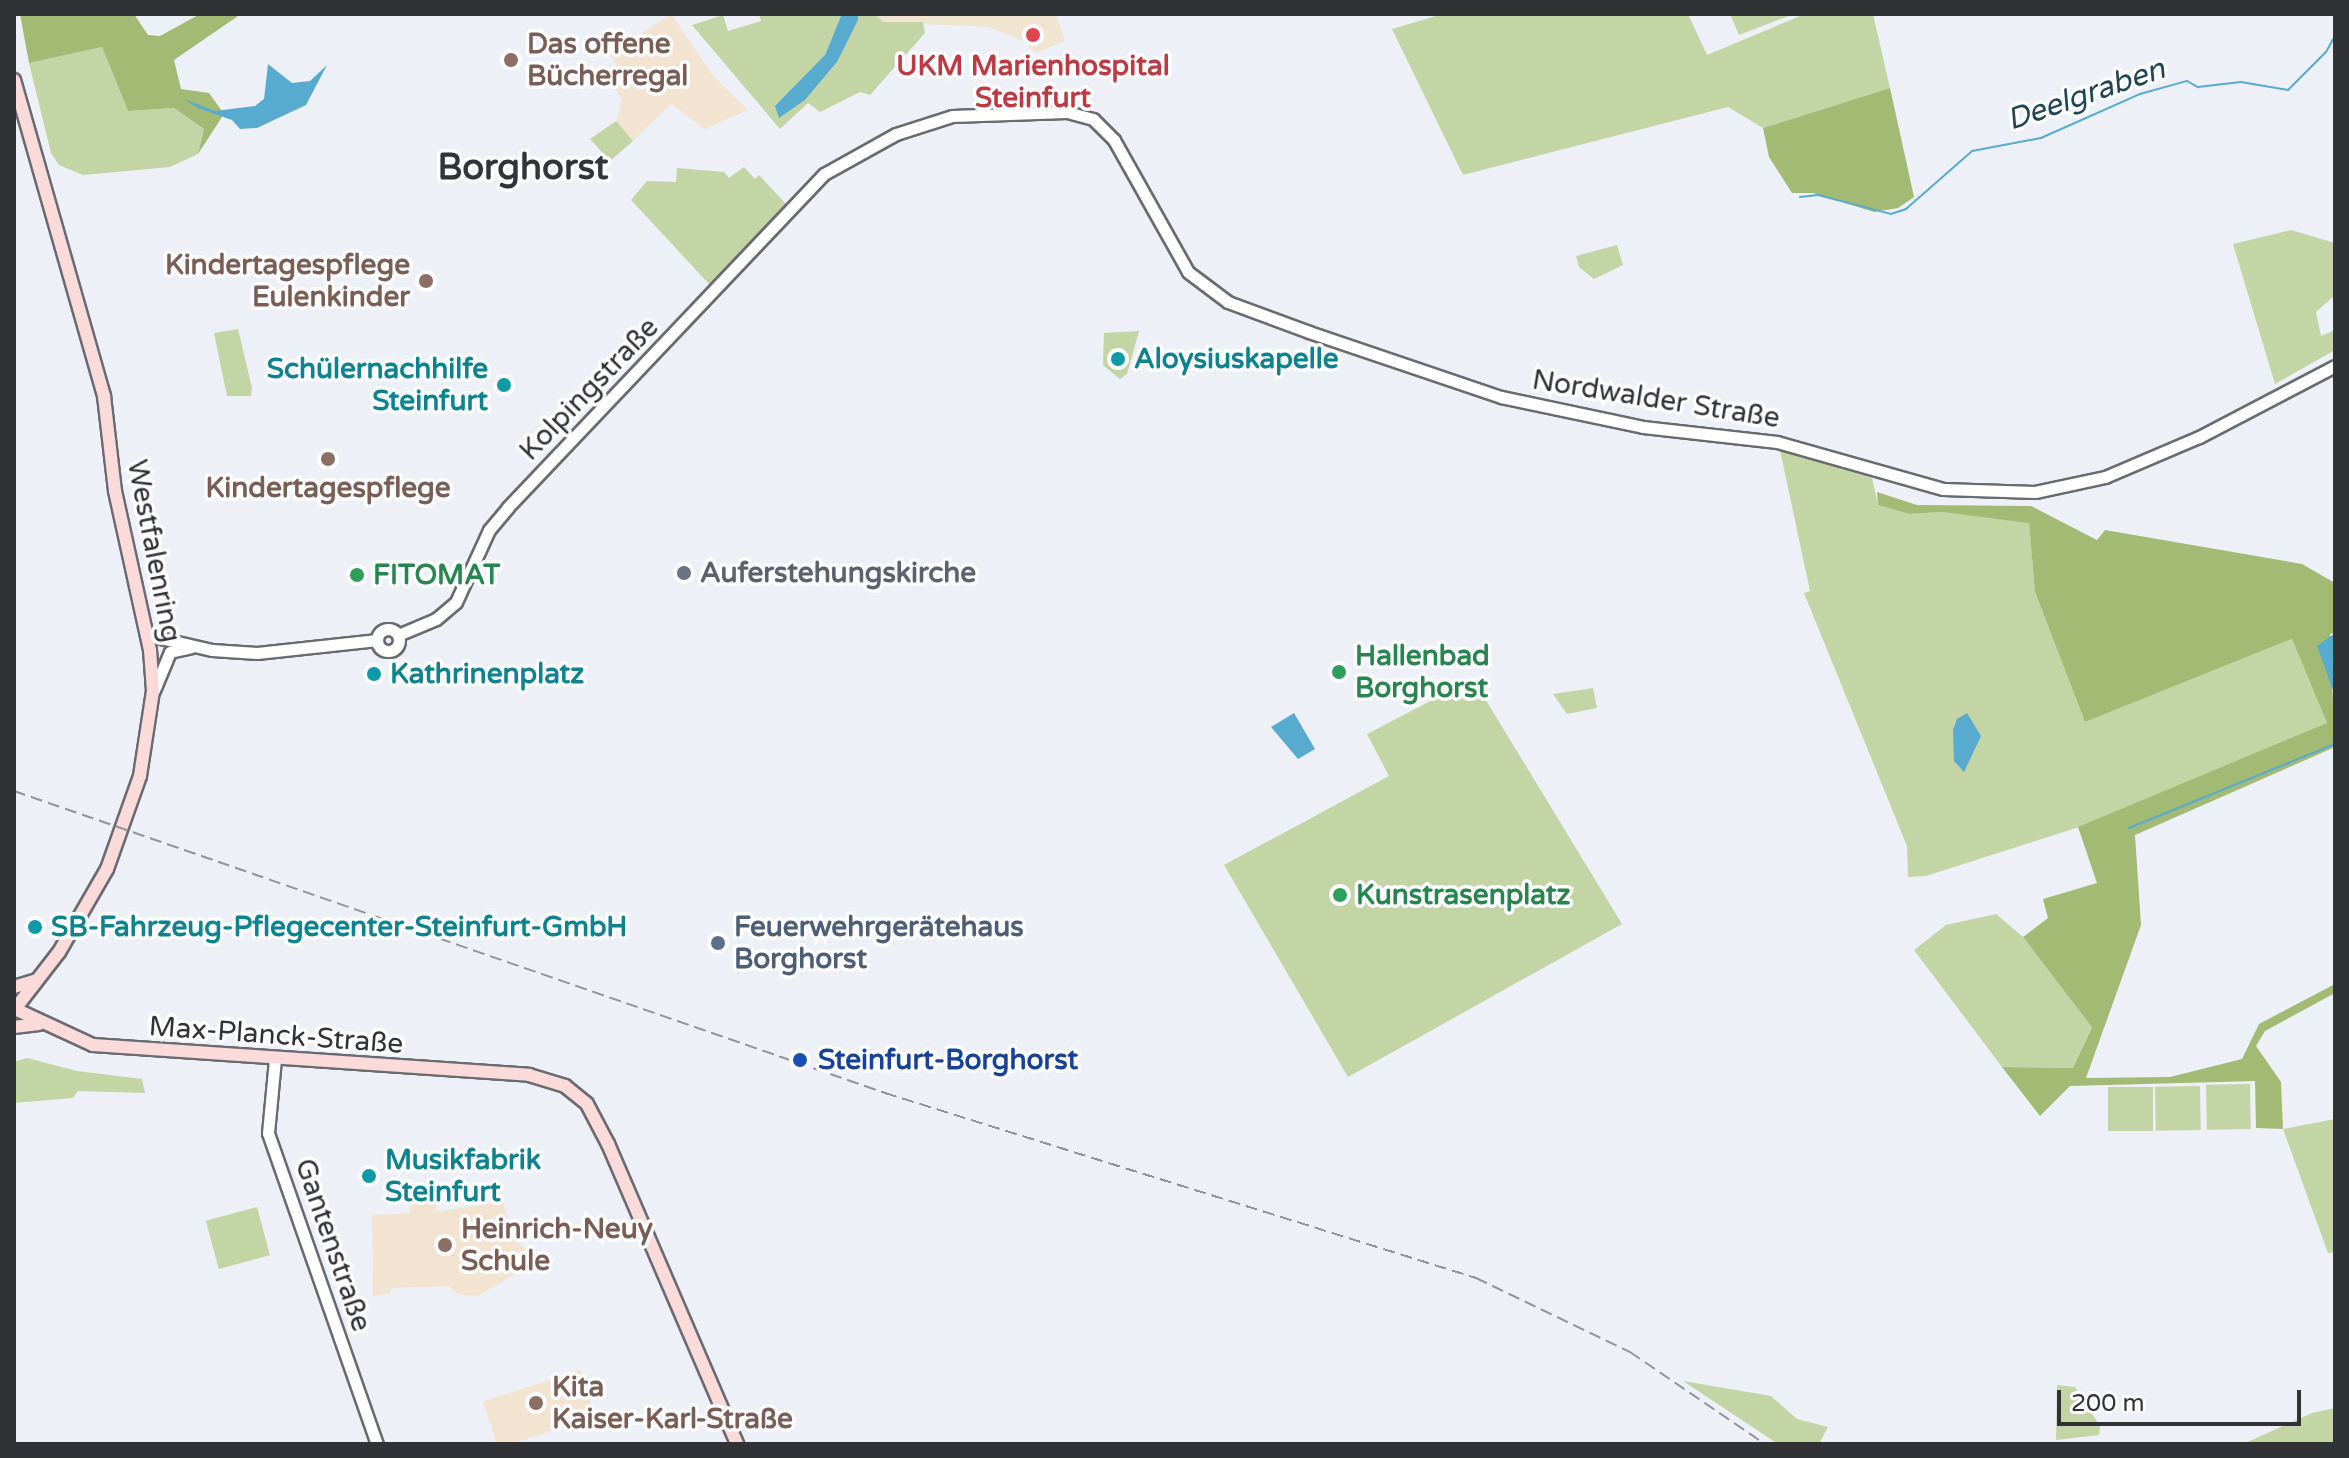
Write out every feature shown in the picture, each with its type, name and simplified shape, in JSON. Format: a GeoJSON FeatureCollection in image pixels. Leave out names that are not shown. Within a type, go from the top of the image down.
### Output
{"type":"FeatureCollection","features":[{"type":"Feature","properties":{"kind":"main road","name":"Westfalenring"},"geometry":{"type":"LineString","coordinates":[[14,80],[104,396],[115,491],[147,635],[153,691],[144,759],[122,834],[83,914],[15,1009]]}},
{"type":"Feature","properties":{"kind":"main road"},"geometry":{"type":"LineString","coordinates":[[14,987],[37,980]]}},
{"type":"Feature","properties":{"kind":"main road","name":"Max-Planck-Straße"},"geometry":{"type":"LineString","coordinates":[[15,1009],[41,1024],[93,1045],[542,1078],[574,1092],[592,1112],[737,1444]]}},
{"type":"Feature","properties":{"kind":"main road"},"geometry":{"type":"LineString","coordinates":[[14,1027],[41,1024]]}},
{"type":"Feature","properties":{"kind":"street","name":"Nordwalder Straße"},"geometry":{"type":"LineString","coordinates":[[824,174],[886,138],[932,120],[979,113],[1086,116],[1114,140],[1188,272],[1228,302],[1501,397],[1643,427],[1777,442],[1921,485],[1971,493],[2035,492],[2116,473],[2335,366]]}},
{"type":"Feature","properties":{"kind":"street","name":"Kolpingstraße"},"geometry":{"type":"LineString","coordinates":[[398,635],[436,619],[456,602],[493,524],[824,174]]}},
{"type":"Feature","properties":{"kind":"street"},"geometry":{"type":"LineString","coordinates":[[147,635],[196,647],[273,652],[377,640],[385,629],[398,635],[392,651],[383,651],[377,640]]}},
{"type":"Feature","properties":{"kind":"street"},"geometry":{"type":"LineString","coordinates":[[153,691],[170,652],[196,647]]}},
{"type":"Feature","properties":{"kind":"street","name":"Gantenstraße"},"geometry":{"type":"LineString","coordinates":[[275,1059],[268,1133],[377,1444]]}},
{"type":"Feature","properties":{"kind":"shaded area"},"geometry":{"type":"Polygon","coordinates":[[[671,14],[714,77],[748,110],[705,129],[671,104],[633,141],[616,121],[622,101],[612,83],[623,76],[610,55],[671,14]]]}},
{"type":"Feature","properties":{"kind":"shaded area","name":"UKM Marienhospital Steinfurt"},"geometry":{"type":"Polygon","coordinates":[[[875,14],[1056,14],[1065,41],[1035,53],[1024,41],[988,27],[882,22],[875,14]]]}},
{"type":"Feature","properties":{"kind":"shaded area","name":"Heinrich-Neuy Schule"},"geometry":{"type":"Polygon","coordinates":[[[435,1191],[436,1212],[503,1201],[513,1237],[537,1261],[478,1296],[459,1295],[449,1286],[391,1288],[390,1294],[373,1296],[372,1215],[410,1213],[410,1192],[435,1191]]]}},
{"type":"Feature","properties":{"kind":"shaded area","name":"Kita Kaiser-Karl-Straße"},"geometry":{"type":"Polygon","coordinates":[[[580,1370],[595,1417],[511,1444],[497,1444],[483,1402],[580,1370]]]}},
{"type":"Feature","properties":{"kind":"green space"},"geometry":{"type":"Polygon","coordinates":[[[20,14],[134,14],[148,35],[160,36],[200,14],[241,14],[174,60],[181,89],[209,93],[224,114],[198,154],[204,129],[174,108],[128,111],[102,47],[29,63],[20,14]]]}},
{"type":"Feature","properties":{"kind":"green space"},"geometry":{"type":"Polygon","coordinates":[[[759,14],[843,14],[805,100],[837,62],[858,14],[875,14],[883,22],[923,22],[925,33],[870,95],[860,92],[820,112],[808,103],[780,129],[692,25],[723,15],[728,31],[761,21],[759,14]]]}},
{"type":"Feature","properties":{"kind":"green space"},"geometry":{"type":"Polygon","coordinates":[[[1443,14],[1688,14],[1707,55],[1805,14],[1873,14],[1890,88],[1763,128],[1728,107],[1463,175],[1392,29],[1443,14]]]}},
{"type":"Feature","properties":{"kind":"green space"},"geometry":{"type":"Polygon","coordinates":[[[1730,14],[1794,14],[1739,35],[1730,14]]]}},
{"type":"Feature","properties":{"kind":"green space"},"geometry":{"type":"Polygon","coordinates":[[[102,47],[128,111],[174,108],[204,129],[198,154],[170,167],[83,175],[59,165],[51,153],[29,63],[102,47]]]}},
{"type":"Feature","properties":{"kind":"green space"},"geometry":{"type":"Polygon","coordinates":[[[1890,88],[1914,197],[1898,208],[1874,212],[1813,193],[1792,193],[1769,157],[1763,128],[1890,88]]]}},
{"type":"Feature","properties":{"kind":"green space"},"geometry":{"type":"Polygon","coordinates":[[[616,121],[633,141],[610,161],[590,139],[616,121]]]}},
{"type":"Feature","properties":{"kind":"green space"},"geometry":{"type":"Polygon","coordinates":[[[744,167],[755,179],[759,175],[786,204],[710,285],[631,200],[647,181],[676,182],[677,168],[724,172],[729,178],[744,167]]]}},
{"type":"Feature","properties":{"kind":"green space"},"geometry":{"type":"Polygon","coordinates":[[[2291,230],[2335,243],[2335,295],[2316,312],[2321,336],[2335,330],[2335,350],[2275,384],[2233,244],[2291,230]]]}},
{"type":"Feature","properties":{"kind":"green space"},"geometry":{"type":"Polygon","coordinates":[[[1617,245],[1623,265],[1594,279],[1579,267],[1576,256],[1617,245]]]}},
{"type":"Feature","properties":{"kind":"green space"},"geometry":{"type":"Polygon","coordinates":[[[238,329],[252,388],[251,396],[227,396],[214,333],[238,329]]]}},
{"type":"Feature","properties":{"kind":"green space"},"geometry":{"type":"Polygon","coordinates":[[[1139,331],[1127,374],[1120,379],[1103,365],[1104,333],[1139,331]]]}},
{"type":"Feature","properties":{"kind":"green space"},"geometry":{"type":"Polygon","coordinates":[[[1780,450],[1872,478],[1878,505],[1909,514],[1942,512],[2029,522],[2035,592],[2085,722],[2292,639],[2327,723],[2120,814],[1926,876],[1908,877],[1907,846],[1804,593],[1810,591],[1780,450]]]}},
{"type":"Feature","properties":{"kind":"green space"},"geometry":{"type":"Polygon","coordinates":[[[1877,492],[1917,505],[2031,506],[2097,540],[2105,530],[2302,564],[2335,583],[2335,633],[2330,634],[2335,747],[2135,835],[2141,925],[2086,1078],[2170,1077],[2242,1059],[2259,1024],[2335,984],[2335,993],[2265,1031],[2256,1046],[2281,1082],[2283,1129],[2256,1128],[2255,1081],[2070,1086],[2040,1116],[2002,1067],[2073,1068],[2092,1027],[2023,937],[2048,918],[2043,899],[2097,883],[2078,827],[2327,723],[2292,639],[2085,722],[2035,592],[2029,523],[1942,512],[1909,514],[1878,505],[1877,492]]]}},
{"type":"Feature","properties":{"kind":"green space"},"geometry":{"type":"Polygon","coordinates":[[[1473,679],[1622,924],[1348,1077],[1224,865],[1389,776],[1367,734],[1473,679]]]}},
{"type":"Feature","properties":{"kind":"green space"},"geometry":{"type":"Polygon","coordinates":[[[1593,688],[1597,708],[1567,714],[1553,694],[1593,688]]]}},
{"type":"Feature","properties":{"kind":"green space"},"geometry":{"type":"Polygon","coordinates":[[[1996,914],[2023,937],[2092,1026],[2073,1068],[2002,1067],[1914,950],[1946,925],[1996,914]]]}},
{"type":"Feature","properties":{"kind":"green space"},"geometry":{"type":"Polygon","coordinates":[[[27,1058],[77,1071],[142,1079],[145,1093],[78,1091],[73,1098],[14,1103],[14,1062],[27,1058]]]}},
{"type":"Feature","properties":{"kind":"green space"},"geometry":{"type":"Polygon","coordinates":[[[2250,1084],[2251,1129],[2207,1130],[2206,1085],[2250,1084]]]}},
{"type":"Feature","properties":{"kind":"green space"},"geometry":{"type":"Polygon","coordinates":[[[2200,1086],[2201,1130],[2156,1131],[2155,1087],[2200,1086]]]}},
{"type":"Feature","properties":{"kind":"green space"},"geometry":{"type":"Polygon","coordinates":[[[2108,1087],[2153,1087],[2153,1131],[2108,1131],[2108,1087]]]}},
{"type":"Feature","properties":{"kind":"green space"},"geometry":{"type":"Polygon","coordinates":[[[2335,1119],[2335,1252],[2328,1253],[2283,1129],[2335,1119]]]}},
{"type":"Feature","properties":{"kind":"green space"},"geometry":{"type":"Polygon","coordinates":[[[257,1207],[270,1255],[219,1269],[206,1221],[257,1207]]]}},
{"type":"Feature","properties":{"kind":"green space"},"geometry":{"type":"Polygon","coordinates":[[[1683,1381],[1771,1396],[1797,1419],[1828,1427],[1819,1444],[1778,1444],[1683,1381]]]}},
{"type":"Feature","properties":{"kind":"green space"},"geometry":{"type":"Polygon","coordinates":[[[2057,1385],[2075,1387],[2100,1426],[2099,1435],[2056,1440],[2057,1385]]]}},
{"type":"Feature","properties":{"kind":"green space"},"geometry":{"type":"Polygon","coordinates":[[[2335,1408],[2335,1444],[2243,1444],[2312,1413],[2335,1408]]]}},
{"type":"Feature","properties":{"kind":"water"},"geometry":{"type":"Polygon","coordinates":[[[842,14],[858,14],[858,20],[837,62],[805,100],[779,118],[775,106],[825,55],[842,14]]]}},
{"type":"Feature","properties":{"kind":"water"},"geometry":{"type":"Polygon","coordinates":[[[268,64],[292,83],[310,81],[327,65],[306,105],[257,128],[240,129],[232,120],[198,108],[184,99],[215,111],[255,106],[264,99],[268,64]]]}},
{"type":"Feature","properties":{"kind":"water"},"geometry":{"type":"Polygon","coordinates":[[[2335,633],[2335,696],[2317,646],[2335,633]]]}},
{"type":"Feature","properties":{"kind":"water"},"geometry":{"type":"Polygon","coordinates":[[[1294,713],[1315,749],[1298,759],[1271,727],[1294,713]]]}},
{"type":"Feature","properties":{"kind":"water"},"geometry":{"type":"Polygon","coordinates":[[[1967,713],[1981,736],[1964,772],[1954,761],[1953,730],[1957,719],[1967,713]]]}},
{"type":"Feature","properties":{"kind":"waterway","name":"Deelgraben"},"geometry":{"type":"LineString","coordinates":[[1800,197],[1818,195],[1891,214],[1906,209],[1972,151],[2041,138],[2140,94],[2187,81],[2198,87],[2241,82],[2288,90],[2326,52],[2335,36]]}},
{"type":"Feature","properties":{"kind":"waterway"},"geometry":{"type":"LineString","coordinates":[[2129,828],[2335,744]]}},
{"type":"Feature","properties":{"kind":"railway"},"geometry":{"type":"LineString","coordinates":[[14,791],[885,1093],[1476,1278],[1630,1352],[1765,1444]]}},
{"type":"Feature","properties":{"kind":"place","name":"UKM Marienhospital Steinfurt"},"geometry":{"type":"Point","coordinates":[1033,35]}},
{"type":"Feature","properties":{"kind":"place","name":"Das offene Bücherregal"},"geometry":{"type":"Point","coordinates":[511,60]}},
{"type":"Feature","properties":{"kind":"place","name":"Kindertagespflege Eulenkinder"},"geometry":{"type":"Point","coordinates":[426,281]}},
{"type":"Feature","properties":{"kind":"place","name":"Aloysiuskapelle"},"geometry":{"type":"Point","coordinates":[1118,359]}},
{"type":"Feature","properties":{"kind":"place","name":"Schülernachhilfe Steinfurt"},"geometry":{"type":"Point","coordinates":[504,385]}},
{"type":"Feature","properties":{"kind":"place","name":"Kindertagespflege"},"geometry":{"type":"Point","coordinates":[328,459]}},
{"type":"Feature","properties":{"kind":"place","name":"Auferstehungskirche"},"geometry":{"type":"Point","coordinates":[684,573]}},
{"type":"Feature","properties":{"kind":"place","name":"FITOMAT"},"geometry":{"type":"Point","coordinates":[357,575]}},
{"type":"Feature","properties":{"kind":"place","name":"Hallenbad Borghorst"},"geometry":{"type":"Point","coordinates":[1339,672]}},
{"type":"Feature","properties":{"kind":"place","name":"Kathrinenplatz"},"geometry":{"type":"Point","coordinates":[374,674]}},
{"type":"Feature","properties":{"kind":"place","name":"Kunstrasenplatz"},"geometry":{"type":"Point","coordinates":[1340,895]}},
{"type":"Feature","properties":{"kind":"place","name":"SB-Fahrzeug-Pflegecenter-Steinfurt-GmbH"},"geometry":{"type":"Point","coordinates":[35,927]}},
{"type":"Feature","properties":{"kind":"place","name":"Feuerwehrgerätehaus Borghorst"},"geometry":{"type":"Point","coordinates":[718,943]}},
{"type":"Feature","properties":{"kind":"place","name":"Steinfurt-Borghorst"},"geometry":{"type":"Point","coordinates":[800,1060]}},
{"type":"Feature","properties":{"kind":"place","name":"Musikfabrik Steinfurt"},"geometry":{"type":"Point","coordinates":[369,1176]}},
{"type":"Feature","properties":{"kind":"place","name":"Heinrich-Neuy Schule"},"geometry":{"type":"Point","coordinates":[445,1245]}},
{"type":"Feature","properties":{"kind":"place","name":"Kita Kaiser-Karl-Straße"},"geometry":{"type":"Point","coordinates":[536,1403]}},
{"type":"Feature","properties":{"kind":"district","name":"Borghorst"},"geometry":{"type":"Point","coordinates":[523,168]}}]}
